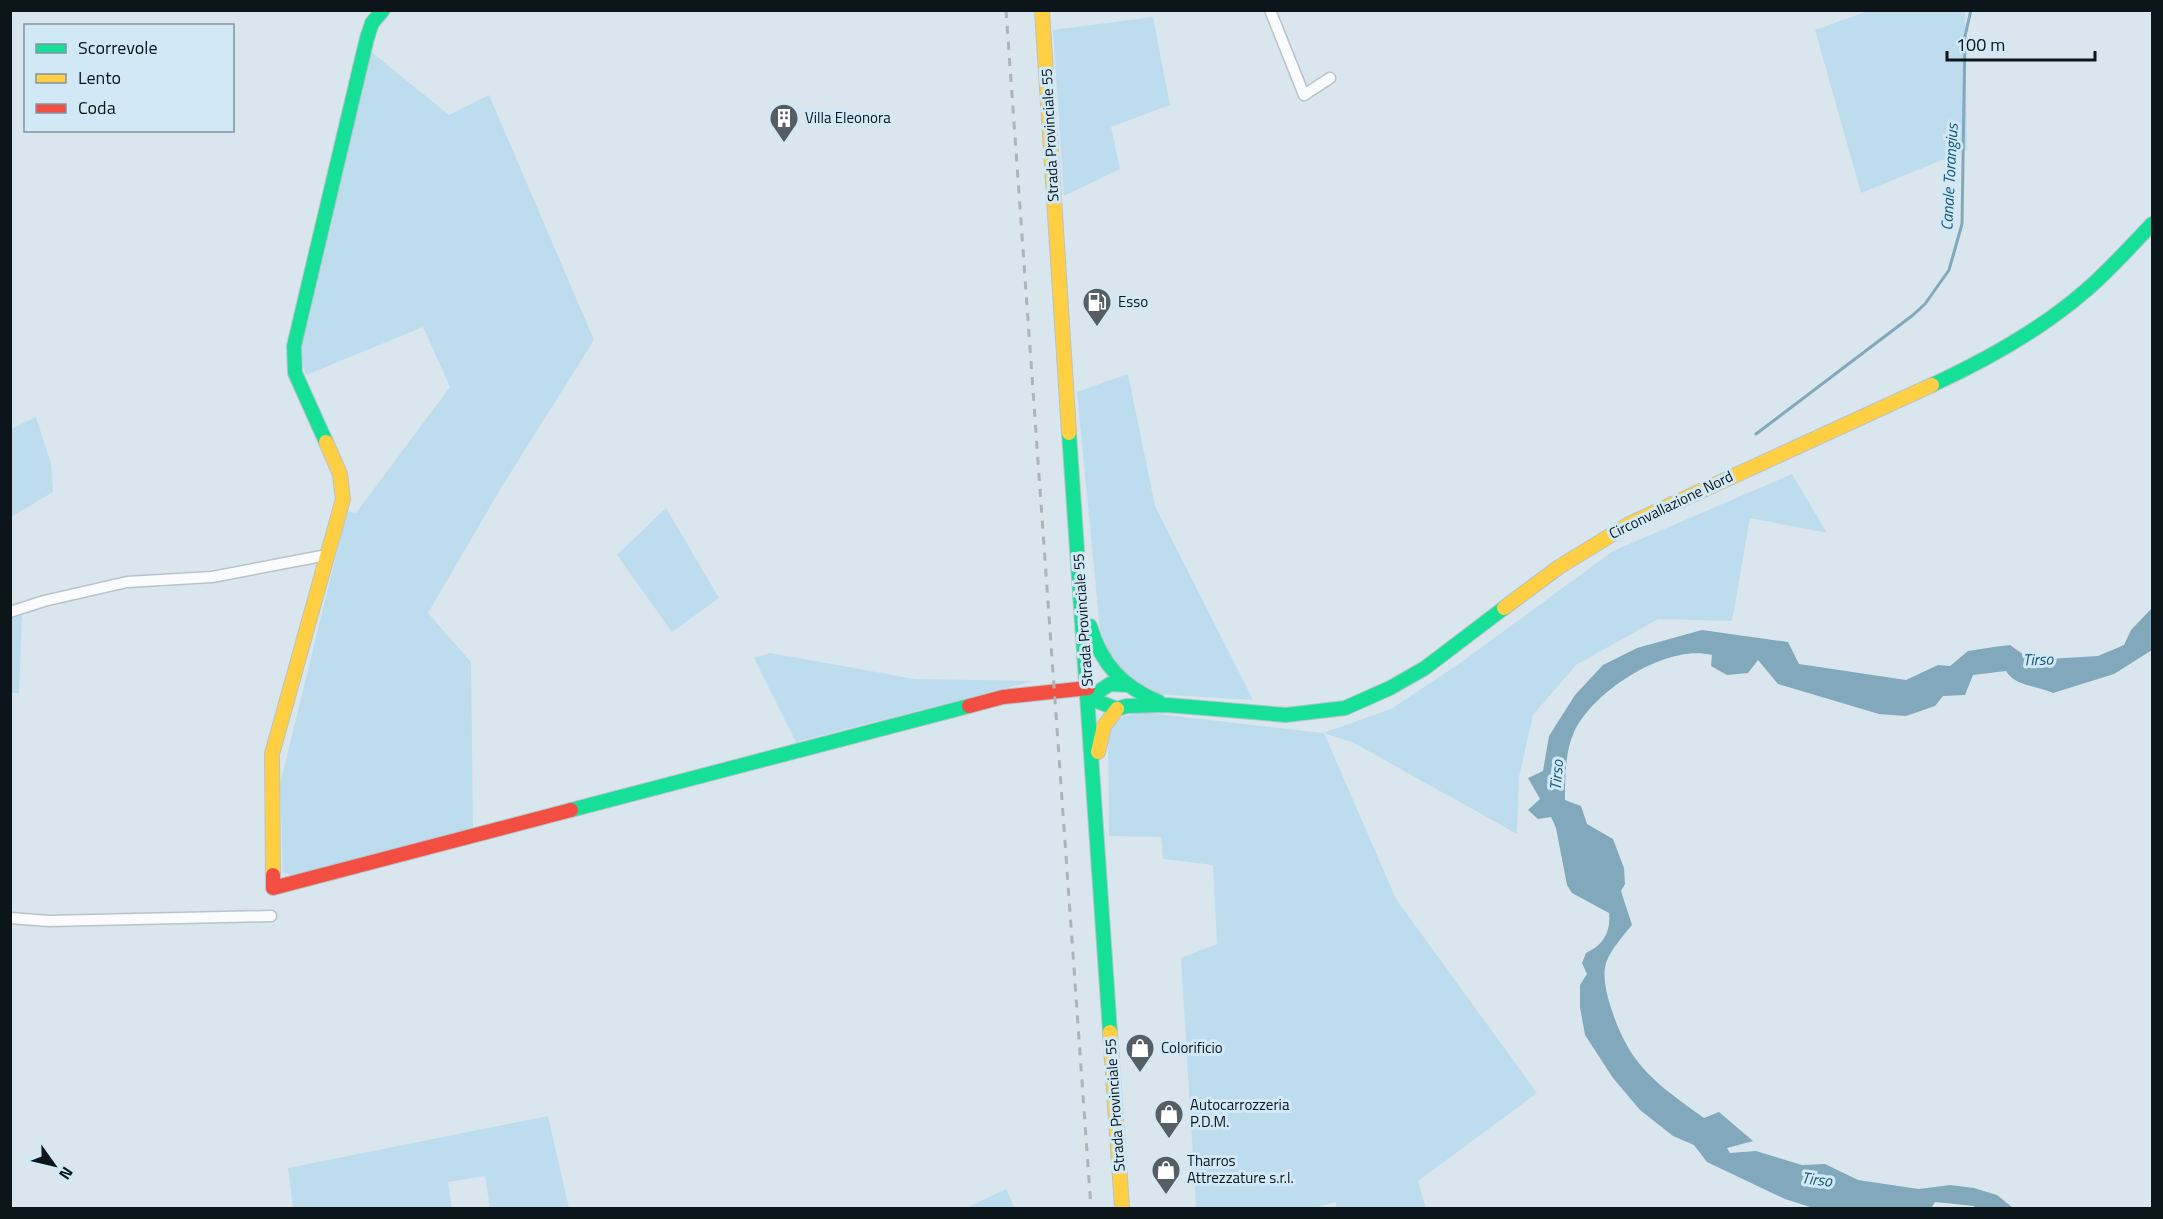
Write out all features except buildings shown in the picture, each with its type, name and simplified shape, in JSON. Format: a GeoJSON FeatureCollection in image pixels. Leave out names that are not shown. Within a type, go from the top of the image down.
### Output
{"type":"FeatureCollection","features":[{"type":"Feature","properties":{"kind":"main road"},"geometry":{"type":"LineString","coordinates":[[383,10],[372,23],[367,38],[294,346],[295,373],[340,474],[343,499],[272,754],[273,888],[1003,697],[1088,693],[1110,684],[1126,684]]}},
{"type":"Feature","properties":{"kind":"main road","name":"Strada Provinciale 55"},"geometry":{"type":"LineString","coordinates":[[1042,10],[1122,1209]]}},
{"type":"Feature","properties":{"kind":"main road","name":"Circonvallazione Nord"},"geometry":{"type":"LineString","coordinates":[[1088,693],[1117,709],[1127,706],[1167,705],[1286,716],[1345,708],[1369,698],[1425,668],[1558,567],[1629,524],[1967,369],[2005,355],[2062,312],[2152,224]]}},
{"type":"Feature","properties":{"kind":"main road","name":"Circonvallazione Nord"},"geometry":{"type":"LineString","coordinates":[[1079,579],[1099,653],[1105,664],[1139,694],[1167,705]]}},
{"type":"Feature","properties":{"kind":"main road"},"geometry":{"type":"LineString","coordinates":[[1095,780],[1101,734],[1109,717],[1117,709]]}},
{"type":"Feature","properties":{"kind":"street"},"geometry":{"type":"LineString","coordinates":[[1270,10],[1304,95],[1330,78]]}},
{"type":"Feature","properties":{"kind":"street"},"geometry":{"type":"LineString","coordinates":[[10,612],[44,601],[127,582],[212,577],[327,555]]}},
{"type":"Feature","properties":{"kind":"street"},"geometry":{"type":"LineString","coordinates":[[10,918],[49,921],[271,916]]}},
{"type":"Feature","properties":{"kind":"shaded area"},"geometry":{"type":"Polygon","coordinates":[[[1871,10],[1965,11],[1967,150],[1861,193],[1815,30],[1871,10]]]}},
{"type":"Feature","properties":{"kind":"shaded area"},"geometry":{"type":"Polygon","coordinates":[[[1153,17],[1170,105],[1111,127],[1120,169],[1064,196],[1053,30],[1153,17]]]}},
{"type":"Feature","properties":{"kind":"shaded area"},"geometry":{"type":"Polygon","coordinates":[[[369,50],[449,115],[489,95],[594,340],[501,488],[428,613],[471,662],[473,828],[296,876],[283,873],[280,784],[347,511],[356,513],[450,387],[423,327],[306,375],[297,350],[369,50]]]}},
{"type":"Feature","properties":{"kind":"shaded area"},"geometry":{"type":"Polygon","coordinates":[[[1128,374],[1155,506],[1253,700],[1154,694],[1130,678],[1108,656],[1100,630],[1077,392],[1128,374]]]}},
{"type":"Feature","properties":{"kind":"shaded area"},"geometry":{"type":"Polygon","coordinates":[[[36,417],[51,464],[53,492],[11,517],[11,429],[36,417]]]}},
{"type":"Feature","properties":{"kind":"shaded area"},"geometry":{"type":"Polygon","coordinates":[[[1792,474],[1827,533],[1750,518],[1732,621],[1658,619],[1576,665],[1533,715],[1519,777],[1517,834],[1354,743],[1324,733],[1396,899],[1537,1093],[1418,1181],[1426,1208],[1336,1208],[1336,1202],[1315,1208],[1196,1208],[1181,958],[1217,944],[1213,865],[1163,859],[1161,837],[1109,836],[1108,742],[1112,726],[1116,721],[1126,715],[1149,713],[1323,733],[1391,709],[1463,661],[1613,551],[1792,474]]]}},
{"type":"Feature","properties":{"kind":"shaded area"},"geometry":{"type":"Polygon","coordinates":[[[666,508],[719,598],[672,632],[617,555],[666,508]]]}},
{"type":"Feature","properties":{"kind":"shaded area"},"geometry":{"type":"Polygon","coordinates":[[[22,615],[19,693],[11,693],[11,619],[22,615]]]}},
{"type":"Feature","properties":{"kind":"shaded area"},"geometry":{"type":"Polygon","coordinates":[[[770,653],[915,679],[1034,681],[796,742],[754,658],[770,653]]]}},
{"type":"Feature","properties":{"kind":"shaded area"},"geometry":{"type":"Polygon","coordinates":[[[548,1116],[569,1208],[490,1208],[485,1176],[448,1182],[452,1208],[293,1208],[288,1168],[548,1116]]]}},
{"type":"Feature","properties":{"kind":"shaded area"},"geometry":{"type":"Polygon","coordinates":[[[1006,1189],[1015,1208],[966,1208],[1006,1189]]]}},
{"type":"Feature","properties":{"kind":"water","name":"Tirso"},"geometry":{"type":"Polygon","coordinates":[[[2152,608],[2152,650],[2114,674],[2053,693],[2021,683],[2006,671],[1973,675],[1965,695],[1943,696],[1935,706],[1906,716],[1879,714],[1778,684],[1758,660],[1748,673],[1727,675],[1711,666],[1712,655],[1694,653],[1674,656],[1654,663],[1614,686],[1584,716],[1574,732],[1569,748],[1565,774],[1565,800],[1581,806],[1587,824],[1613,839],[1624,868],[1625,884],[1621,891],[1632,925],[1608,958],[1605,980],[1609,1003],[1618,1028],[1636,1060],[1647,1072],[1704,1118],[1719,1112],[1753,1141],[1727,1148],[1730,1153],[1756,1151],[1802,1165],[1825,1164],[1858,1180],[1919,1189],[1950,1185],[1974,1188],[1997,1195],[2013,1208],[1975,1208],[1974,1206],[1935,1202],[1932,1207],[1934,1208],[1813,1208],[1785,1199],[1707,1162],[1694,1145],[1673,1136],[1640,1110],[1613,1078],[1585,1035],[1580,1007],[1580,985],[1587,974],[1582,963],[1586,953],[1602,942],[1605,937],[1609,926],[1609,913],[1572,893],[1567,885],[1556,828],[1551,817],[1538,819],[1528,810],[1540,799],[1528,778],[1543,771],[1549,736],[1575,695],[1603,665],[1637,648],[1702,630],[1788,642],[1799,664],[1906,680],[1938,665],[1950,666],[1968,651],[2010,645],[2031,660],[2098,656],[2124,645],[2131,630],[2152,608]]]}},
{"type":"Feature","properties":{"kind":"waterway","name":"Canale Torangius"},"geometry":{"type":"LineString","coordinates":[[1756,434],[1913,315],[1925,304],[1949,270],[1962,224],[1965,36],[1971,10]]}},
{"type":"Feature","properties":{"kind":"railway"},"geometry":{"type":"LineString","coordinates":[[1006,10],[1091,1208]]}},
{"type":"Feature","properties":{"kind":"traffic: fast"},"geometry":{"type":"LineString","coordinates":[[326,442],[295,373],[294,346],[367,38],[372,23],[383,10]]}},
{"type":"Feature","properties":{"kind":"traffic: fast"},"geometry":{"type":"LineString","coordinates":[[1932,385],[1992,355],[2067,306],[2119,259],[2152,224]]}},
{"type":"Feature","properties":{"kind":"traffic: fast"},"geometry":{"type":"LineString","coordinates":[[1069,433],[1110,1032]]}},
{"type":"Feature","properties":{"kind":"traffic: fast"},"geometry":{"type":"LineString","coordinates":[[1089,698],[1117,709],[1127,706],[1167,705],[1286,715],[1345,708],[1390,688],[1425,668],[1504,608]]}},
{"type":"Feature","properties":{"kind":"traffic: fast"},"geometry":{"type":"LineString","coordinates":[[1090,626],[1100,652],[1115,673],[1135,689],[1159,702]]}},
{"type":"Feature","properties":{"kind":"traffic: fast"},"geometry":{"type":"LineString","coordinates":[[1089,698],[1110,684],[1126,685]]}},
{"type":"Feature","properties":{"kind":"traffic: fast"},"geometry":{"type":"LineString","coordinates":[[571,810],[969,706]]}},
{"type":"Feature","properties":{"kind":"traffic: slow"},"geometry":{"type":"LineString","coordinates":[[1042,10],[1069,433]]}},
{"type":"Feature","properties":{"kind":"traffic: slow"},"geometry":{"type":"LineString","coordinates":[[1504,608],[1559,567],[1629,524],[1932,385]]}},
{"type":"Feature","properties":{"kind":"traffic: slow"},"geometry":{"type":"LineString","coordinates":[[273,875],[272,754],[343,499],[340,474],[326,442]]}},
{"type":"Feature","properties":{"kind":"traffic: slow"},"geometry":{"type":"LineString","coordinates":[[1098,752],[1104,726],[1117,709]]}},
{"type":"Feature","properties":{"kind":"traffic: slow"},"geometry":{"type":"LineString","coordinates":[[1110,1032],[1122,1208]]}},
{"type":"Feature","properties":{"kind":"traffic: jam"},"geometry":{"type":"LineString","coordinates":[[969,706],[1003,697],[1088,688]]}},
{"type":"Feature","properties":{"kind":"traffic: jam"},"geometry":{"type":"LineString","coordinates":[[273,875],[273,888],[571,810]]}},
{"type":"Feature","properties":{"kind":"place","name":"Villa Eleonora"},"geometry":{"type":"Point","coordinates":[784,144]}},
{"type":"Feature","properties":{"kind":"place","name":"Esso"},"geometry":{"type":"Point","coordinates":[1097,328]}},
{"type":"Feature","properties":{"kind":"place","name":"Colorificio"},"geometry":{"type":"Point","coordinates":[1140,1074]}},
{"type":"Feature","properties":{"kind":"place","name":"Autocarrozzeria P.D.M."},"geometry":{"type":"Point","coordinates":[1169,1140]}},
{"type":"Feature","properties":{"kind":"place","name":"Tharros Attrezzature s.r.l."},"geometry":{"type":"Point","coordinates":[1166,1196]}}]}
